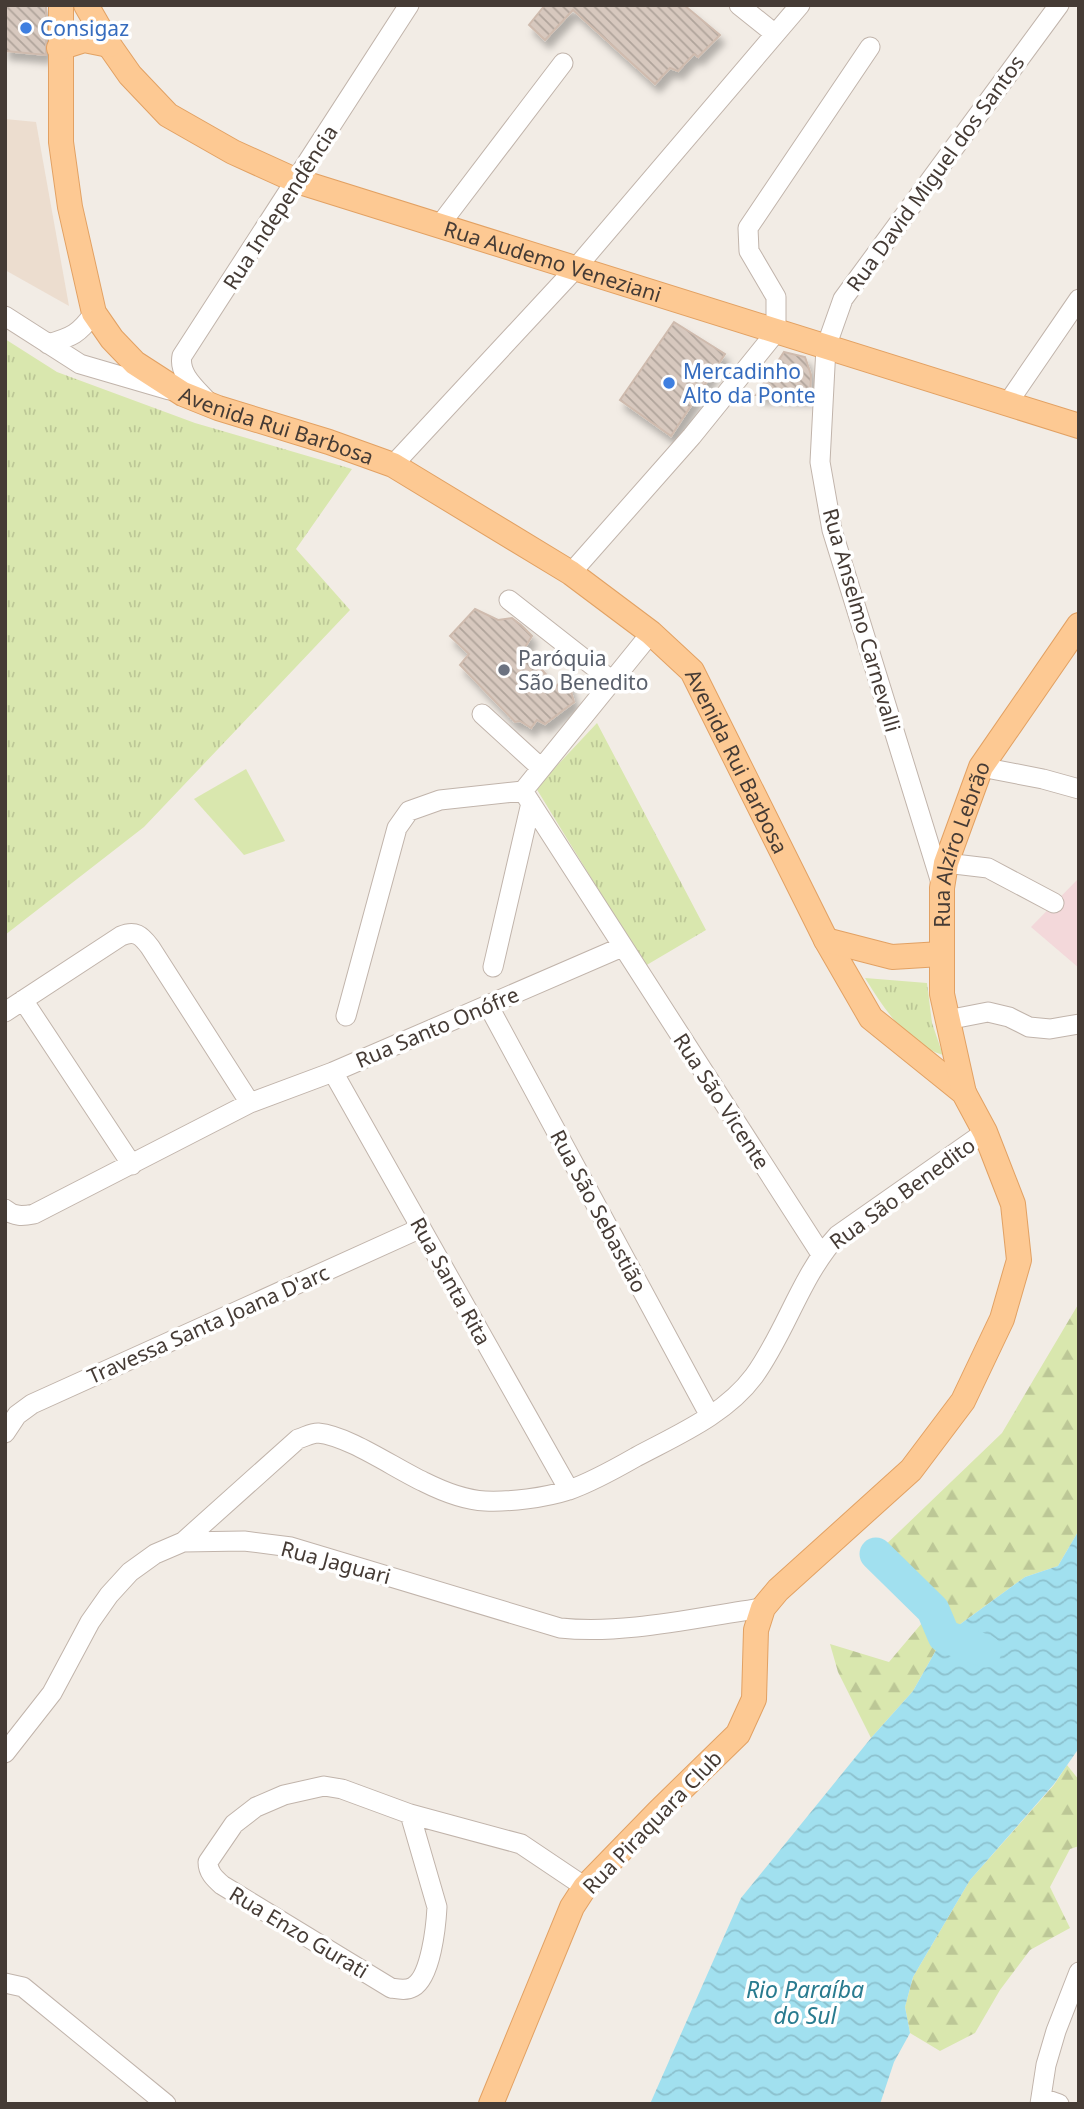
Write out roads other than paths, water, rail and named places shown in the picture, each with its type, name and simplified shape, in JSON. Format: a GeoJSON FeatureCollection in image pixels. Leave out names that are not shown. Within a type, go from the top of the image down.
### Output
{"type":"FeatureCollection","features":[{"type":"Feature","properties":{"kind":"main road","name":"Avenida Rui Barbosa"},"geometry":{"type":"LineString","coordinates":[[61,5],[61,142],[70,207],[94,313],[112,339],[135,363],[183,394],[393,465],[571,573],[651,633],[692,671],[826,940],[871,1018],[964,1093],[985,1132],[1013,1204],[1019,1260],[1002,1319],[963,1401],[911,1470],[778,1590],[763,1608]]}},
{"type":"Feature","properties":{"kind":"main road","name":"Rua Audemo Veneziani"},"geometry":{"type":"LineString","coordinates":[[86,5],[108,45],[130,75],[168,115],[233,152],[298,181],[1079,426]]}},
{"type":"Feature","properties":{"kind":"main road"},"geometry":{"type":"LineString","coordinates":[[59,48],[83,40],[108,45]]}},
{"type":"Feature","properties":{"kind":"main road","name":"Rua Alzíro Lebrão"},"geometry":{"type":"LineString","coordinates":[[964,1093],[942,995],[944,875],[981,768],[1079,625]]}},
{"type":"Feature","properties":{"kind":"main road"},"geometry":{"type":"LineString","coordinates":[[826,940],[892,957],[941,954]]}},
{"type":"Feature","properties":{"kind":"main road","name":"Rua Piraquara Club"},"geometry":{"type":"LineString","coordinates":[[491,2104],[572,1907],[585,1887],[738,1734],[754,1699],[756,1630],[763,1608]]}},
{"type":"Feature","properties":{"kind":"street","name":"Rua Independência"},"geometry":{"type":"LineString","coordinates":[[212,406],[184,374],[180,365],[182,356],[410,5]]}},
{"type":"Feature","properties":{"kind":"street"},"geometry":{"type":"LineString","coordinates":[[739,5],[775,34]]}},
{"type":"Feature","properties":{"kind":"street"},"geometry":{"type":"LineString","coordinates":[[393,465],[575,268],[800,5]]}},
{"type":"Feature","properties":{"kind":"street","name":"Rua David Miguel dos Santos"},"geometry":{"type":"LineString","coordinates":[[826,348],[843,299],[1059,5]]}},
{"type":"Feature","properties":{"kind":"street"},"geometry":{"type":"LineString","coordinates":[[571,573],[692,436],[776,332],[776,297],[749,251],[748,228],[870,47]]}},
{"type":"Feature","properties":{"kind":"street"},"geometry":{"type":"LineString","coordinates":[[439,226],[563,63]]}},
{"type":"Feature","properties":{"kind":"street"},"geometry":{"type":"LineString","coordinates":[[1007,404],[1079,299]]}},
{"type":"Feature","properties":{"kind":"street"},"geometry":{"type":"LineString","coordinates":[[48,344],[71,337],[82,329],[94,313]]}},
{"type":"Feature","properties":{"kind":"street"},"geometry":{"type":"LineString","coordinates":[[5,316],[80,364],[183,394]]}},
{"type":"Feature","properties":{"kind":"street","name":"Rua Anselmo Carnevalli"},"geometry":{"type":"LineString","coordinates":[[826,348],[820,462],[832,530],[944,875]]}},
{"type":"Feature","properties":{"kind":"street"},"geometry":{"type":"LineString","coordinates":[[509,600],[611,680]]}},
{"type":"Feature","properties":{"kind":"street"},"geometry":{"type":"LineString","coordinates":[[493,967],[523,828],[527,797],[541,768],[651,633]]}},
{"type":"Feature","properties":{"kind":"street"},"geometry":{"type":"LineString","coordinates":[[482,714],[541,768]]}},
{"type":"Feature","properties":{"kind":"street"},"geometry":{"type":"LineString","coordinates":[[981,768],[1043,779],[1079,789]]}},
{"type":"Feature","properties":{"kind":"street"},"geometry":{"type":"LineString","coordinates":[[346,1016],[397,828],[409,811],[440,800],[527,797]]}},
{"type":"Feature","properties":{"kind":"street","name":"Rua São Vicente"},"geometry":{"type":"LineString","coordinates":[[527,797],[821,1254]]}},
{"type":"Feature","properties":{"kind":"street"},"geometry":{"type":"LineString","coordinates":[[944,875],[988,868],[1054,903]]}},
{"type":"Feature","properties":{"kind":"street"},"geometry":{"type":"LineString","coordinates":[[5,1012],[121,936],[135,933],[143,937],[150,947],[250,1103]]}},
{"type":"Feature","properties":{"kind":"street","name":"Rua Santo Onófre"},"geometry":{"type":"LineString","coordinates":[[5,1209],[21,1216],[34,1214],[250,1103],[333,1072],[622,947]]}},
{"type":"Feature","properties":{"kind":"street"},"geometry":{"type":"LineString","coordinates":[[23,1000],[132,1165]]}},
{"type":"Feature","properties":{"kind":"street","name":"Rua São Sebastião"},"geometry":{"type":"LineString","coordinates":[[488,1005],[710,1416]]}},
{"type":"Feature","properties":{"kind":"street"},"geometry":{"type":"LineString","coordinates":[[947,1020],[988,1012],[1009,1017],[1029,1027],[1050,1029],[1079,1024]]}},
{"type":"Feature","properties":{"kind":"street","name":"Rua Santa Rita"},"geometry":{"type":"LineString","coordinates":[[333,1072],[569,1490]]}},
{"type":"Feature","properties":{"kind":"street","name":"Rua São Benedito"},"geometry":{"type":"LineString","coordinates":[[183,1542],[298,1439],[315,1433],[337,1437],[443,1491],[483,1501],[569,1490],[604,1474],[710,1416],[753,1378],[821,1254],[838,1235],[985,1132]]}},
{"type":"Feature","properties":{"kind":"street","name":"Travessa Santa Joana D'arc"},"geometry":{"type":"LineString","coordinates":[[5,1433],[17,1415],[32,1404],[421,1227]]}},
{"type":"Feature","properties":{"kind":"street","name":"Rua Jaguari"},"geometry":{"type":"LineString","coordinates":[[5,1753],[52,1693],[90,1622],[109,1595],[130,1572],[155,1554],[183,1542],[244,1541],[292,1547],[560,1628],[587,1631],[620,1628],[763,1608]]}},
{"type":"Feature","properties":{"kind":"street","name":"Rua Enzo Gurati"},"geometry":{"type":"LineString","coordinates":[[410,1814],[437,1907],[437,1922],[429,1957],[420,1981],[412,1988],[391,1988],[222,1885],[215,1880],[208,1867],[208,1862],[234,1824],[256,1807],[303,1790],[324,1786],[342,1789],[410,1814],[521,1844],[585,1887]]}},
{"type":"Feature","properties":{"kind":"street"},"geometry":{"type":"LineString","coordinates":[[1047,2102],[1046,2065],[1079,1972]]}},
{"type":"Feature","properties":{"kind":"street"},"geometry":{"type":"LineString","coordinates":[[5,1983],[23,1987],[166,2104]]}},
{"type":"Feature","properties":{"kind":"water","name":"Rio Paraíba do Sul"},"geometry":{"type":"Polygon","coordinates":[[[1079,1530],[1079,1748],[1054,1784],[970,1880],[913,1977],[905,2007],[910,2033],[894,2062],[880,2104],[650,2104],[741,1898],[871,1738],[913,1691],[944,1636],[1025,1577],[1058,1566],[1079,1530]]]}},
{"type":"Feature","properties":{"kind":"waterway"},"geometry":{"type":"LineString","coordinates":[[876,1554],[933,1610],[944,1636],[985,1651]]}},
{"type":"Feature","properties":{"kind":"place","name":"Consigaz"},"geometry":{"type":"Point","coordinates":[26,28]}},
{"type":"Feature","properties":{"kind":"place","name":"Mercadinho Alto da Ponte"},"geometry":{"type":"Point","coordinates":[669,383]}},
{"type":"Feature","properties":{"kind":"place","name":"Paróquia São Benedito"},"geometry":{"type":"Point","coordinates":[504,670]}}]}
